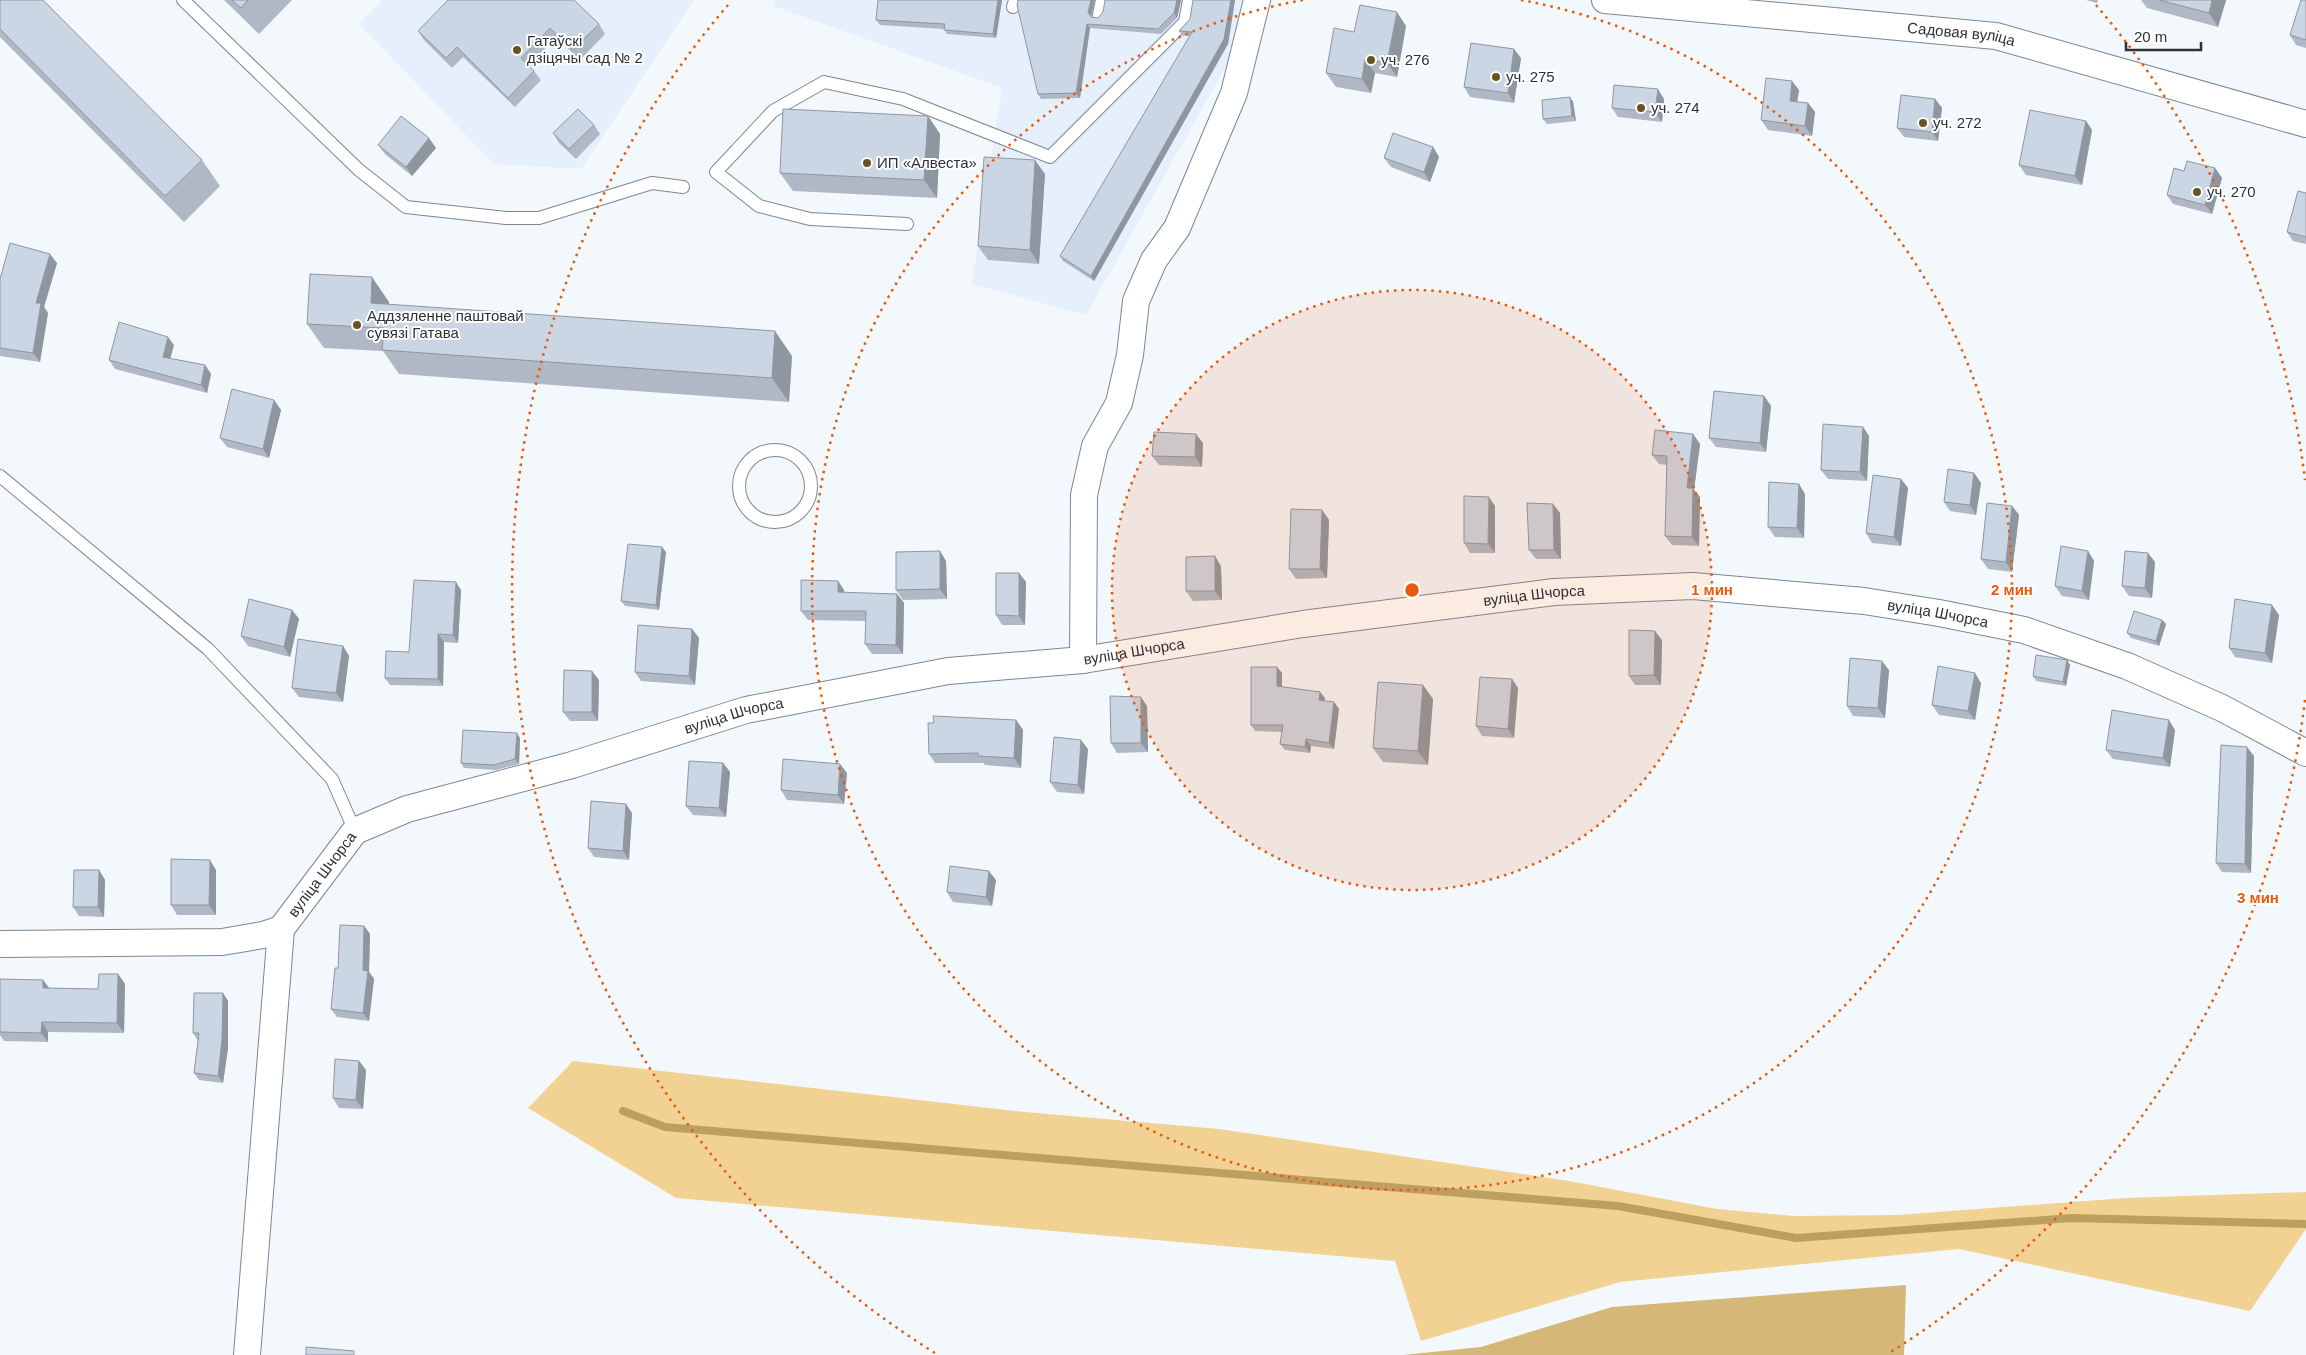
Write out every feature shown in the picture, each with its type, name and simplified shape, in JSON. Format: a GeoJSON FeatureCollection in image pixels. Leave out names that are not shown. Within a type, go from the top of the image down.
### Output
{"type":"FeatureCollection","features":[{"type":"Feature","properties":{"kind":"street"},"geometry":{"type":"LineString","coordinates":[[1083,660],[1084,495],[1095,446],[1119,403],[1130,355],[1136,301],[1154,260],[1177,228],[1234,93],[1257,0]]}},
{"type":"Feature","properties":{"kind":"street","name":"Садовая вуліца"},"geometry":{"type":"LineString","coordinates":[[1605,0],[1996,36],[2306,124]]}},
{"type":"Feature","properties":{"kind":"street","name":"вуліца Шчорса"},"geometry":{"type":"LineString","coordinates":[[0,944],[222,942],[263,935],[280,929],[355,831],[407,809],[572,765],[746,710],[948,671],[1083,660],[1303,624],[1554,592],[1693,586],[1864,601],[1939,613],[2024,630],[2127,666],[2222,708],[2306,753]]}},
{"type":"Feature","properties":{"kind":"street"},"geometry":{"type":"LineString","coordinates":[[247,1355],[280,929]]}},
{"type":"Feature","properties":{"kind":"lane"},"geometry":{"type":"LineString","coordinates":[[183,0],[359,170],[406,207],[506,218],[539,218],[652,183],[683,187]]}},
{"type":"Feature","properties":{"kind":"lane"},"geometry":{"type":"LineString","coordinates":[[1099,15],[1102,0]]}},
{"type":"Feature","properties":{"kind":"lane"},"geometry":{"type":"LineString","coordinates":[[907,224],[810,219],[759,206],[716,172],[773,111],[824,82],[903,99],[1050,157],[1185,22],[1189,0]]}},
{"type":"Feature","properties":{"kind":"lane"},"geometry":{"type":"LineString","coordinates":[[769,450],[787,451],[798,457],[809,472],[812,486],[810,499],[803,510],[792,519],[772,523],[757,518],[747,510],[738,490],[740,474],[746,463],[757,454],[769,450]]}},
{"type":"Feature","properties":{"kind":"lane"},"geometry":{"type":"LineString","coordinates":[[0,476],[208,649],[332,779],[355,831]]}},
{"type":"Feature","properties":{"kind":"shaded area"},"geometry":{"type":"Polygon","coordinates":[[[382,0],[694,0],[581,169],[494,164],[359,24],[382,0]]]}},
{"type":"Feature","properties":{"kind":"shaded area"},"geometry":{"type":"Polygon","coordinates":[[[775,0],[1244,0],[1234,52],[1086,315],[972,284],[1002,88],[774,6],[775,0]]]}},
{"type":"Feature","properties":{"kind":"shaded area"},"geometry":{"type":"Polygon","coordinates":[[[573,1061],[1025,1112],[1219,1129],[1569,1181],[1717,1209],[1794,1216],[1897,1215],[2126,1198],[2306,1192],[2306,1229],[2250,1311],[1959,1249],[1620,1282],[1421,1341],[1395,1261],[676,1198],[528,1108],[573,1061]]]}},
{"type":"Feature","properties":{"kind":"shaded area"},"geometry":{"type":"Polygon","coordinates":[[[1906,1285],[1904,1355],[1403,1355],[1481,1347],[1612,1307],[1906,1285]]]}},
{"type":"Feature","properties":{"kind":"building"},"geometry":{"type":"Polygon","coordinates":[[[0,0],[43,0],[202,160],[165,196],[0,29],[0,0]]]}},
{"type":"Feature","properties":{"kind":"building"},"geometry":{"type":"Polygon","coordinates":[[[232,0],[248,0],[241,8],[232,0]]]}},
{"type":"Feature","properties":{"kind":"building","name":"Гатаўскі дзіцячы сад № 2"},"geometry":{"type":"Polygon","coordinates":[[[448,0],[574,0],[599,24],[573,50],[550,28],[521,58],[534,71],[508,98],[457,47],[446,58],[418,31],[448,0]]]}},
{"type":"Feature","properties":{"kind":"building"},"geometry":{"type":"Polygon","coordinates":[[[878,0],[998,0],[993,34],[944,30],[945,24],[876,20],[878,0]]]}},
{"type":"Feature","properties":{"kind":"building"},"geometry":{"type":"Polygon","coordinates":[[[1018,0],[1091,0],[1088,12],[1091,17],[1098,18],[1103,12],[1105,0],[1177,0],[1174,13],[1158,29],[1087,24],[1076,93],[1038,94],[1017,5],[1018,0]]]}},
{"type":"Feature","properties":{"kind":"building"},"geometry":{"type":"Polygon","coordinates":[[[1193,0],[1231,0],[1224,39],[1091,276],[1060,256],[1192,32],[1179,31],[1190,19],[1193,0]]]}},
{"type":"Feature","properties":{"kind":"building"},"geometry":{"type":"Polygon","coordinates":[[[2159,0],[2212,0],[2209,13],[2159,0]]]}},
{"type":"Feature","properties":{"kind":"building"},"geometry":{"type":"Polygon","coordinates":[[[2301,0],[2306,0],[2306,40],[2290,35],[2301,0]]]}},
{"type":"Feature","properties":{"kind":"building"},"geometry":{"type":"Polygon","coordinates":[[[1360,5],[1397,12],[1387,63],[1365,59],[1362,79],[1326,73],[1334,28],[1354,32],[1360,5]]]}},
{"type":"Feature","properties":{"kind":"building","name":"уч. 275"},"geometry":{"type":"Polygon","coordinates":[[[1471,43],[1514,49],[1508,93],[1464,87],[1471,43]]]}},
{"type":"Feature","properties":{"kind":"building"},"geometry":{"type":"Polygon","coordinates":[[[1766,78],[1792,81],[1790,101],[1808,103],[1805,126],[1761,120],[1766,78]]]}},
{"type":"Feature","properties":{"kind":"building"},"geometry":{"type":"Polygon","coordinates":[[[1614,85],[1658,89],[1655,112],[1612,108],[1614,85]]]}},
{"type":"Feature","properties":{"kind":"building"},"geometry":{"type":"Polygon","coordinates":[[[1901,95],[1935,99],[1932,132],[1897,128],[1901,95]]]}},
{"type":"Feature","properties":{"kind":"building"},"geometry":{"type":"Polygon","coordinates":[[[1570,97],[1572,116],[1543,119],[1542,100],[1570,97]]]}},
{"type":"Feature","properties":{"kind":"building"},"geometry":{"type":"Polygon","coordinates":[[[578,109],[594,125],[569,149],[553,133],[578,109]]]}},
{"type":"Feature","properties":{"kind":"building","name":"ИП «Алвеста»"},"geometry":{"type":"Polygon","coordinates":[[[783,109],[928,116],[924,180],[780,173],[783,109]]]}},
{"type":"Feature","properties":{"kind":"building"},"geometry":{"type":"Polygon","coordinates":[[[2030,110],[2086,121],[2075,176],[2019,165],[2030,110]]]}},
{"type":"Feature","properties":{"kind":"building"},"geometry":{"type":"Polygon","coordinates":[[[401,116],[429,138],[406,167],[378,145],[401,116]]]}},
{"type":"Feature","properties":{"kind":"building"},"geometry":{"type":"Polygon","coordinates":[[[1393,133],[1433,147],[1424,172],[1384,158],[1393,133]]]}},
{"type":"Feature","properties":{"kind":"building"},"geometry":{"type":"Polygon","coordinates":[[[984,157],[1035,160],[1030,250],[978,246],[984,157]]]}},
{"type":"Feature","properties":{"kind":"building"},"geometry":{"type":"Polygon","coordinates":[[[2187,161],[2215,168],[2205,205],[2167,195],[2174,168],[2184,171],[2187,161]]]}},
{"type":"Feature","properties":{"kind":"building"},"geometry":{"type":"Polygon","coordinates":[[[2298,191],[2306,193],[2306,237],[2287,232],[2298,191]]]}},
{"type":"Feature","properties":{"kind":"building"},"geometry":{"type":"Polygon","coordinates":[[[10,243],[50,254],[36,303],[41,303],[33,353],[0,348],[0,279],[10,243]]]}},
{"type":"Feature","properties":{"kind":"building"},"geometry":{"type":"Polygon","coordinates":[[[310,274],[372,277],[371,303],[775,331],[772,378],[382,350],[384,328],[307,324],[310,274]]]}},
{"type":"Feature","properties":{"kind":"building"},"geometry":{"type":"Polygon","coordinates":[[[119,322],[168,337],[163,357],[205,365],[201,385],[109,360],[119,322]]]}},
{"type":"Feature","properties":{"kind":"building"},"geometry":{"type":"Polygon","coordinates":[[[232,389],[274,400],[263,449],[220,438],[232,389]]]}},
{"type":"Feature","properties":{"kind":"building"},"geometry":{"type":"Polygon","coordinates":[[[1714,391],[1764,396],[1760,443],[1709,438],[1714,391]]]}},
{"type":"Feature","properties":{"kind":"building"},"geometry":{"type":"Polygon","coordinates":[[[1823,424],[1863,427],[1860,472],[1821,470],[1823,424]]]}},
{"type":"Feature","properties":{"kind":"building"},"geometry":{"type":"Polygon","coordinates":[[[1655,430],[1693,434],[1687,488],[1693,488],[1692,537],[1665,536],[1667,456],[1652,455],[1655,430]]]}},
{"type":"Feature","properties":{"kind":"building"},"geometry":{"type":"Polygon","coordinates":[[[1154,432],[1196,434],[1195,457],[1152,456],[1154,432]]]}},
{"type":"Feature","properties":{"kind":"building"},"geometry":{"type":"Polygon","coordinates":[[[1948,469],[1974,473],[1970,505],[1944,502],[1948,469]]]}},
{"type":"Feature","properties":{"kind":"building"},"geometry":{"type":"Polygon","coordinates":[[[1873,475],[1901,479],[1894,537],[1866,533],[1873,475]]]}},
{"type":"Feature","properties":{"kind":"building"},"geometry":{"type":"Polygon","coordinates":[[[1769,482],[1799,484],[1797,528],[1768,527],[1769,482]]]}},
{"type":"Feature","properties":{"kind":"building"},"geometry":{"type":"Polygon","coordinates":[[[1464,496],[1489,497],[1488,544],[1464,543],[1464,496]]]}},
{"type":"Feature","properties":{"kind":"building"},"geometry":{"type":"Polygon","coordinates":[[[1527,503],[1553,504],[1554,550],[1529,550],[1527,503]]]}},
{"type":"Feature","properties":{"kind":"building"},"geometry":{"type":"Polygon","coordinates":[[[1987,503],[2012,506],[2006,562],[1981,559],[1987,503]]]}},
{"type":"Feature","properties":{"kind":"building"},"geometry":{"type":"Polygon","coordinates":[[[1291,509],[1322,510],[1320,569],[1289,569],[1291,509]]]}},
{"type":"Feature","properties":{"kind":"building"},"geometry":{"type":"Polygon","coordinates":[[[628,544],[662,547],[656,605],[621,601],[628,544]]]}},
{"type":"Feature","properties":{"kind":"building"},"geometry":{"type":"Polygon","coordinates":[[[2061,546],[2088,551],[2082,591],[2055,586],[2061,546]]]}},
{"type":"Feature","properties":{"kind":"building"},"geometry":{"type":"Polygon","coordinates":[[[940,551],[940,589],[896,590],[896,552],[940,551]]]}},
{"type":"Feature","properties":{"kind":"building"},"geometry":{"type":"Polygon","coordinates":[[[2125,551],[2148,553],[2145,588],[2122,586],[2125,551]]]}},
{"type":"Feature","properties":{"kind":"building"},"geometry":{"type":"Polygon","coordinates":[[[1215,556],[1215,591],[1186,591],[1186,557],[1215,556]]]}},
{"type":"Feature","properties":{"kind":"building"},"geometry":{"type":"Polygon","coordinates":[[[996,573],[1019,573],[1019,616],[996,615],[996,573]]]}},
{"type":"Feature","properties":{"kind":"building"},"geometry":{"type":"Polygon","coordinates":[[[414,580],[456,582],[453,635],[438,634],[438,679],[385,678],[386,651],[409,652],[414,580]]]}},
{"type":"Feature","properties":{"kind":"building"},"geometry":{"type":"Polygon","coordinates":[[[801,580],[838,581],[838,592],[897,594],[896,645],[865,644],[866,611],[801,611],[801,580]]]}},
{"type":"Feature","properties":{"kind":"building"},"geometry":{"type":"Polygon","coordinates":[[[249,599],[292,610],[284,647],[241,636],[249,599]]]}},
{"type":"Feature","properties":{"kind":"building"},"geometry":{"type":"Polygon","coordinates":[[[2235,599],[2272,605],[2265,653],[2229,648],[2235,599]]]}},
{"type":"Feature","properties":{"kind":"building"},"geometry":{"type":"Polygon","coordinates":[[[2134,611],[2162,620],[2156,641],[2127,633],[2134,611]]]}},
{"type":"Feature","properties":{"kind":"building"},"geometry":{"type":"Polygon","coordinates":[[[638,625],[692,629],[689,676],[635,672],[638,625]]]}},
{"type":"Feature","properties":{"kind":"building"},"geometry":{"type":"Polygon","coordinates":[[[1629,630],[1655,631],[1654,675],[1629,676],[1629,630]]]}},
{"type":"Feature","properties":{"kind":"building"},"geometry":{"type":"Polygon","coordinates":[[[298,639],[343,646],[336,693],[292,688],[298,639]]]}},
{"type":"Feature","properties":{"kind":"building"},"geometry":{"type":"Polygon","coordinates":[[[2036,655],[2067,660],[2063,682],[2033,676],[2036,655]]]}},
{"type":"Feature","properties":{"kind":"building"},"geometry":{"type":"Polygon","coordinates":[[[1850,658],[1882,661],[1878,708],[1847,706],[1850,658]]]}},
{"type":"Feature","properties":{"kind":"building"},"geometry":{"type":"Polygon","coordinates":[[[1938,666],[1975,673],[1968,711],[1932,705],[1938,666]]]}},
{"type":"Feature","properties":{"kind":"building"},"geometry":{"type":"Polygon","coordinates":[[[1251,667],[1277,667],[1277,686],[1320,692],[1319,700],[1334,702],[1329,743],[1306,739],[1305,747],[1280,744],[1283,725],[1251,725],[1251,667]]]}},
{"type":"Feature","properties":{"kind":"building"},"geometry":{"type":"Polygon","coordinates":[[[564,670],[592,671],[592,712],[563,712],[564,670]]]}},
{"type":"Feature","properties":{"kind":"building"},"geometry":{"type":"Polygon","coordinates":[[[1480,677],[1512,679],[1508,729],[1476,726],[1480,677]]]}},
{"type":"Feature","properties":{"kind":"building"},"geometry":{"type":"Polygon","coordinates":[[[1378,682],[1423,685],[1418,751],[1373,748],[1378,682]]]}},
{"type":"Feature","properties":{"kind":"building"},"geometry":{"type":"Polygon","coordinates":[[[1110,696],[1141,697],[1141,743],[1111,743],[1110,696]]]}},
{"type":"Feature","properties":{"kind":"building"},"geometry":{"type":"Polygon","coordinates":[[[2112,710],[2169,720],[2163,758],[2106,750],[2112,710]]]}},
{"type":"Feature","properties":{"kind":"building"},"geometry":{"type":"Polygon","coordinates":[[[933,716],[1016,720],[1014,758],[978,756],[978,753],[929,754],[928,723],[934,723],[933,716]]]}},
{"type":"Feature","properties":{"kind":"building"},"geometry":{"type":"Polygon","coordinates":[[[463,730],[517,733],[515,759],[493,765],[461,763],[463,730]]]}},
{"type":"Feature","properties":{"kind":"building"},"geometry":{"type":"Polygon","coordinates":[[[1054,737],[1081,740],[1078,785],[1050,782],[1054,737]]]}},
{"type":"Feature","properties":{"kind":"building"},"geometry":{"type":"Polygon","coordinates":[[[2221,745],[2247,747],[2245,864],[2216,863],[2221,745]]]}},
{"type":"Feature","properties":{"kind":"building"},"geometry":{"type":"Polygon","coordinates":[[[783,759],[840,764],[838,795],[781,790],[783,759]]]}},
{"type":"Feature","properties":{"kind":"building"},"geometry":{"type":"Polygon","coordinates":[[[689,761],[723,763],[719,808],[686,806],[689,761]]]}},
{"type":"Feature","properties":{"kind":"building"},"geometry":{"type":"Polygon","coordinates":[[[591,801],[626,804],[623,851],[588,848],[591,801]]]}},
{"type":"Feature","properties":{"kind":"building"},"geometry":{"type":"Polygon","coordinates":[[[171,859],[210,860],[209,905],[171,905],[171,859]]]}},
{"type":"Feature","properties":{"kind":"building"},"geometry":{"type":"Polygon","coordinates":[[[950,866],[989,871],[986,897],[947,892],[950,866]]]}},
{"type":"Feature","properties":{"kind":"building"},"geometry":{"type":"Polygon","coordinates":[[[74,870],[99,870],[98,907],[73,907],[74,870]]]}},
{"type":"Feature","properties":{"kind":"building"},"geometry":{"type":"Polygon","coordinates":[[[340,925],[364,926],[363,970],[368,971],[363,1013],[331,1009],[335,968],[338,968],[340,925]]]}},
{"type":"Feature","properties":{"kind":"building"},"geometry":{"type":"Polygon","coordinates":[[[99,974],[118,974],[117,1023],[42,1022],[41,1033],[0,1032],[0,979],[43,980],[43,988],[98,989],[99,974]]]}},
{"type":"Feature","properties":{"kind":"building"},"geometry":{"type":"Polygon","coordinates":[[[194,993],[223,993],[222,1040],[218,1076],[194,1073],[199,1033],[193,1033],[194,993]]]}},
{"type":"Feature","properties":{"kind":"building"},"geometry":{"type":"Polygon","coordinates":[[[335,1059],[359,1061],[356,1100],[333,1098],[335,1059]]]}},
{"type":"Feature","properties":{"kind":"building"},"geometry":{"type":"Polygon","coordinates":[[[306,1347],[354,1351],[354,1355],[306,1355],[306,1347]]]}},
{"type":"Feature","properties":{"kind":"waterway"},"geometry":{"type":"LineString","coordinates":[[623,1111],[665,1127],[1618,1206],[1796,1238],[2072,1218],[2306,1224]]}},
{"type":"Feature","properties":{"kind":"place","name":"Гатаўскі дзіцячы сад № 2"},"geometry":{"type":"Point","coordinates":[517,50]}},
{"type":"Feature","properties":{"kind":"place","name":"уч. 276"},"geometry":{"type":"Point","coordinates":[1371,60]}},
{"type":"Feature","properties":{"kind":"place","name":"уч. 275"},"geometry":{"type":"Point","coordinates":[1496,77]}},
{"type":"Feature","properties":{"kind":"place","name":"уч. 274"},"geometry":{"type":"Point","coordinates":[1641,108]}},
{"type":"Feature","properties":{"kind":"place","name":"уч. 272"},"geometry":{"type":"Point","coordinates":[1923,123]}},
{"type":"Feature","properties":{"kind":"place","name":"ИП «Алвеста»"},"geometry":{"type":"Point","coordinates":[867,163]}},
{"type":"Feature","properties":{"kind":"place","name":"уч. 270"},"geometry":{"type":"Point","coordinates":[2197,192]}},
{"type":"Feature","properties":{"kind":"place","name":"Аддзяленне паштовай сувязі Гатава"},"geometry":{"type":"Point","coordinates":[357,325]}}]}
